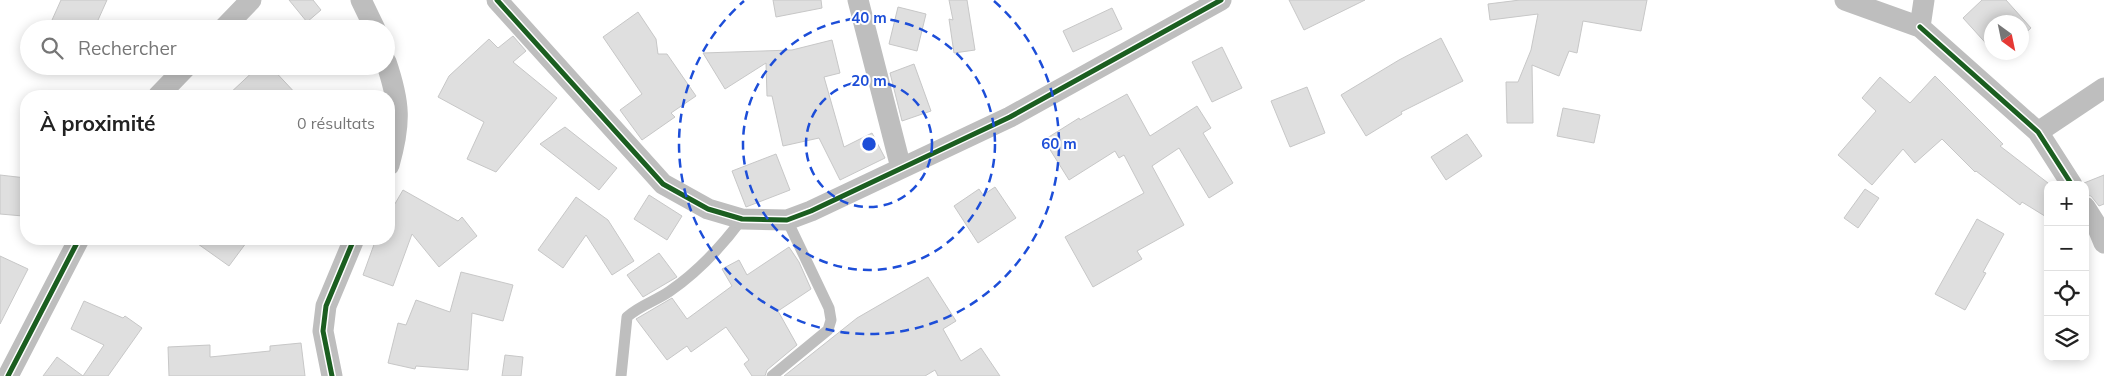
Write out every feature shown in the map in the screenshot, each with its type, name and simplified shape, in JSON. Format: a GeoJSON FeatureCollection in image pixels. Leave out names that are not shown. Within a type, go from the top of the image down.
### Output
{"type":"FeatureCollection","features":[{"type":"Feature","properties":{"kind":"street"},"geometry":{"type":"LineString","coordinates":[[232,20],[251,0]]}},
{"type":"Feature","properties":{"kind":"street"},"geometry":{"type":"LineString","coordinates":[[361,0],[371,20]]}},
{"type":"Feature","properties":{"kind":"street"},"geometry":{"type":"LineString","coordinates":[[497,0],[663,184],[708,209],[742,219],[787,220],[812,211],[1010,117],[1221,0]]}},
{"type":"Feature","properties":{"kind":"street"},"geometry":{"type":"LineString","coordinates":[[858,0],[901,168]]}},
{"type":"Feature","properties":{"kind":"street"},"geometry":{"type":"LineString","coordinates":[[1845,0],[1920,27],[2038,132],[2069,181]]}},
{"type":"Feature","properties":{"kind":"street"},"geometry":{"type":"LineString","coordinates":[[1920,27],[1924,0]]}},
{"type":"Feature","properties":{"kind":"street"},"geometry":{"type":"LineString","coordinates":[[164,90],[178,75]]}},
{"type":"Feature","properties":{"kind":"street"},"geometry":{"type":"LineString","coordinates":[[391,75],[396,90],[398,127],[395,140]]}},
{"type":"Feature","properties":{"kind":"street"},"geometry":{"type":"LineString","coordinates":[[2038,132],[2104,88]]}},
{"type":"Feature","properties":{"kind":"street"},"geometry":{"type":"LineString","coordinates":[[2089,213],[2104,243]]}},
{"type":"Feature","properties":{"kind":"street"},"geometry":{"type":"LineString","coordinates":[[8,376],[76,245]]}},
{"type":"Feature","properties":{"kind":"street"},"geometry":{"type":"LineString","coordinates":[[332,376],[323,331],[326,306],[351,245]]}},
{"type":"Feature","properties":{"kind":"lane"},"geometry":{"type":"LineString","coordinates":[[621,376],[627,317],[638,308],[670,291],[685,280],[723,245],[742,219]]}},
{"type":"Feature","properties":{"kind":"lane"},"geometry":{"type":"LineString","coordinates":[[772,376],[828,330],[831,320],[829,308],[787,220]]}},
{"type":"Feature","properties":{"kind":"building"},"geometry":{"type":"Polygon","coordinates":[[[61,0],[107,0],[98,20],[52,20],[61,0]]]}},
{"type":"Feature","properties":{"kind":"building"},"geometry":{"type":"Polygon","coordinates":[[[289,0],[313,0],[321,10],[309,20],[305,20],[289,0]]]}},
{"type":"Feature","properties":{"kind":"building"},"geometry":{"type":"Polygon","coordinates":[[[773,0],[821,0],[822,8],[776,17],[773,0]]]}},
{"type":"Feature","properties":{"kind":"building"},"geometry":{"type":"Polygon","coordinates":[[[949,0],[967,0],[975,50],[954,53],[949,19],[953,20],[949,0]]]}},
{"type":"Feature","properties":{"kind":"building"},"geometry":{"type":"Polygon","coordinates":[[[1289,0],[1365,0],[1304,30],[1289,0]]]}},
{"type":"Feature","properties":{"kind":"building"},"geometry":{"type":"Polygon","coordinates":[[[1520,0],[1647,0],[1641,31],[1583,21],[1577,53],[1569,51],[1559,76],[1532,65],[1533,123],[1507,123],[1506,82],[1518,82],[1531,50],[1538,14],[1490,20],[1488,4],[1520,0]]]}},
{"type":"Feature","properties":{"kind":"building"},"geometry":{"type":"Polygon","coordinates":[[[1982,0],[2006,0],[2019,15],[1984,15],[1984,41],[1963,18],[1982,0]]]}},
{"type":"Feature","properties":{"kind":"building"},"geometry":{"type":"Polygon","coordinates":[[[898,7],[926,14],[917,51],[889,44],[898,7]]]}},
{"type":"Feature","properties":{"kind":"building"},"geometry":{"type":"Polygon","coordinates":[[[1112,8],[1122,29],[1073,52],[1063,31],[1112,8]]]}},
{"type":"Feature","properties":{"kind":"building"},"geometry":{"type":"Polygon","coordinates":[[[638,12],[656,39],[658,54],[667,54],[696,96],[671,113],[675,117],[642,140],[620,110],[642,94],[603,37],[638,12]]]}},
{"type":"Feature","properties":{"kind":"building"},"geometry":{"type":"Polygon","coordinates":[[[513,36],[526,51],[513,62],[557,98],[496,172],[467,159],[484,122],[438,97],[449,76],[489,39],[498,48],[513,36]]]}},
{"type":"Feature","properties":{"kind":"building"},"geometry":{"type":"Polygon","coordinates":[[[1441,38],[1463,81],[1401,112],[1402,114],[1366,136],[1341,95],[1399,60],[1441,38]]]}},
{"type":"Feature","properties":{"kind":"building"},"geometry":{"type":"Polygon","coordinates":[[[832,40],[840,73],[824,77],[844,147],[872,133],[885,158],[840,180],[819,138],[783,146],[772,96],[767,96],[766,63],[725,89],[703,53],[792,50],[832,40]]]}},
{"type":"Feature","properties":{"kind":"building"},"geometry":{"type":"Polygon","coordinates":[[[1222,47],[1242,88],[1212,102],[1192,62],[1222,47]]]}},
{"type":"Feature","properties":{"kind":"building"},"geometry":{"type":"Polygon","coordinates":[[[914,64],[931,111],[902,121],[890,73],[914,64]]]}},
{"type":"Feature","properties":{"kind":"building"},"geometry":{"type":"Polygon","coordinates":[[[249,75],[278,75],[292,90],[233,90],[249,75]]]}},
{"type":"Feature","properties":{"kind":"building"},"geometry":{"type":"Polygon","coordinates":[[[1935,76],[2003,144],[2000,146],[2045,181],[2044,216],[2022,202],[2020,205],[1975,172],[1942,139],[1915,163],[1903,149],[1872,185],[1838,155],[1876,111],[1862,98],[1880,77],[1910,103],[1935,76]]]}},
{"type":"Feature","properties":{"kind":"building"},"geometry":{"type":"Polygon","coordinates":[[[1307,87],[1325,133],[1290,147],[1271,101],[1307,87]]]}},
{"type":"Feature","properties":{"kind":"building"},"geometry":{"type":"Polygon","coordinates":[[[1127,94],[1150,136],[1197,106],[1211,128],[1203,133],[1233,183],[1209,198],[1179,148],[1152,166],[1184,225],[1137,251],[1142,259],[1093,287],[1065,237],[1144,193],[1124,155],[1119,158],[1115,151],[1069,180],[1044,140],[1079,118],[1080,120],[1127,94]]]}},
{"type":"Feature","properties":{"kind":"building"},"geometry":{"type":"Polygon","coordinates":[[[1563,108],[1600,115],[1594,143],[1557,136],[1563,108]]]}},
{"type":"Feature","properties":{"kind":"building"},"geometry":{"type":"Polygon","coordinates":[[[565,127],[617,168],[599,190],[540,144],[565,127]]]}},
{"type":"Feature","properties":{"kind":"building"},"geometry":{"type":"Polygon","coordinates":[[[1467,134],[1482,156],[1446,180],[1431,157],[1467,134]]]}},
{"type":"Feature","properties":{"kind":"building"},"geometry":{"type":"Polygon","coordinates":[[[776,154],[790,190],[746,207],[732,171],[776,154]]]}},
{"type":"Feature","properties":{"kind":"building"},"geometry":{"type":"Polygon","coordinates":[[[0,175],[20,177],[20,216],[0,214],[0,175]]]}},
{"type":"Feature","properties":{"kind":"building"},"geometry":{"type":"Polygon","coordinates":[[[2104,175],[2104,204],[2099,206],[2089,196],[2089,181],[2104,175]]]}},
{"type":"Feature","properties":{"kind":"building"},"geometry":{"type":"Polygon","coordinates":[[[995,187],[1016,218],[978,243],[954,206],[979,189],[983,195],[995,187]]]}},
{"type":"Feature","properties":{"kind":"building"},"geometry":{"type":"Polygon","coordinates":[[[1865,189],[1879,198],[1858,228],[1844,218],[1865,189]]]}},
{"type":"Feature","properties":{"kind":"building"},"geometry":{"type":"Polygon","coordinates":[[[403,190],[458,221],[462,217],[477,236],[439,267],[412,234],[393,286],[363,275],[374,245],[395,245],[395,204],[403,190]]]}},
{"type":"Feature","properties":{"kind":"building"},"geometry":{"type":"Polygon","coordinates":[[[649,195],[682,216],[667,240],[634,219],[649,195]]]}},
{"type":"Feature","properties":{"kind":"building"},"geometry":{"type":"Polygon","coordinates":[[[576,197],[608,220],[634,261],[612,275],[586,235],[563,268],[538,250],[576,197]]]}},
{"type":"Feature","properties":{"kind":"building"},"geometry":{"type":"Polygon","coordinates":[[[1977,219],[2004,234],[1983,272],[1986,273],[1965,310],[1935,294],[1977,219]]]}},
{"type":"Feature","properties":{"kind":"building"},"geometry":{"type":"Polygon","coordinates":[[[199,245],[245,245],[229,266],[199,245]]]}},
{"type":"Feature","properties":{"kind":"building"},"geometry":{"type":"Polygon","coordinates":[[[789,247],[799,262],[811,289],[778,311],[797,345],[767,370],[765,376],[752,376],[744,364],[749,360],[726,327],[691,352],[687,346],[667,360],[636,319],[672,298],[687,319],[732,286],[722,269],[739,260],[747,275],[789,247]]]}},
{"type":"Feature","properties":{"kind":"building"},"geometry":{"type":"Polygon","coordinates":[[[659,253],[677,277],[643,297],[627,275],[659,253]]]}},
{"type":"Feature","properties":{"kind":"building"},"geometry":{"type":"Polygon","coordinates":[[[0,256],[28,269],[0,324],[0,256]]]}},
{"type":"Feature","properties":{"kind":"building"},"geometry":{"type":"Polygon","coordinates":[[[461,272],[513,285],[503,321],[472,313],[468,370],[416,366],[415,369],[388,363],[398,323],[406,325],[416,300],[450,312],[461,272]]]}},
{"type":"Feature","properties":{"kind":"building"},"geometry":{"type":"Polygon","coordinates":[[[928,277],[956,321],[943,329],[961,361],[981,348],[1000,376],[938,376],[935,370],[925,376],[784,376],[857,318],[928,277]]]}},
{"type":"Feature","properties":{"kind":"building"},"geometry":{"type":"Polygon","coordinates":[[[84,301],[123,318],[125,316],[142,328],[108,376],[83,376],[104,345],[71,329],[84,301]]]}},
{"type":"Feature","properties":{"kind":"building"},"geometry":{"type":"Polygon","coordinates":[[[301,343],[305,376],[169,376],[168,347],[210,345],[210,357],[270,351],[270,346],[301,343]]]}},
{"type":"Feature","properties":{"kind":"building"},"geometry":{"type":"Polygon","coordinates":[[[505,355],[523,357],[521,376],[502,376],[505,355]]]}},
{"type":"Feature","properties":{"kind":"building"},"geometry":{"type":"Polygon","coordinates":[[[57,357],[83,376],[43,376],[57,357]]]}},
{"type":"Feature","properties":{"kind":"cycle path"},"geometry":{"type":"LineString","coordinates":[[497,0],[663,184],[708,209],[742,219],[787,220],[811,211],[1010,117],[1221,0]]}},
{"type":"Feature","properties":{"kind":"cycle path"},"geometry":{"type":"LineString","coordinates":[[1920,27],[2038,132],[2069,181]]}},
{"type":"Feature","properties":{"kind":"cycle path"},"geometry":{"type":"LineString","coordinates":[[8,376],[76,245]]}},
{"type":"Feature","properties":{"kind":"cycle path"},"geometry":{"type":"LineString","coordinates":[[332,376],[323,331],[326,306],[351,245]]}}]}
